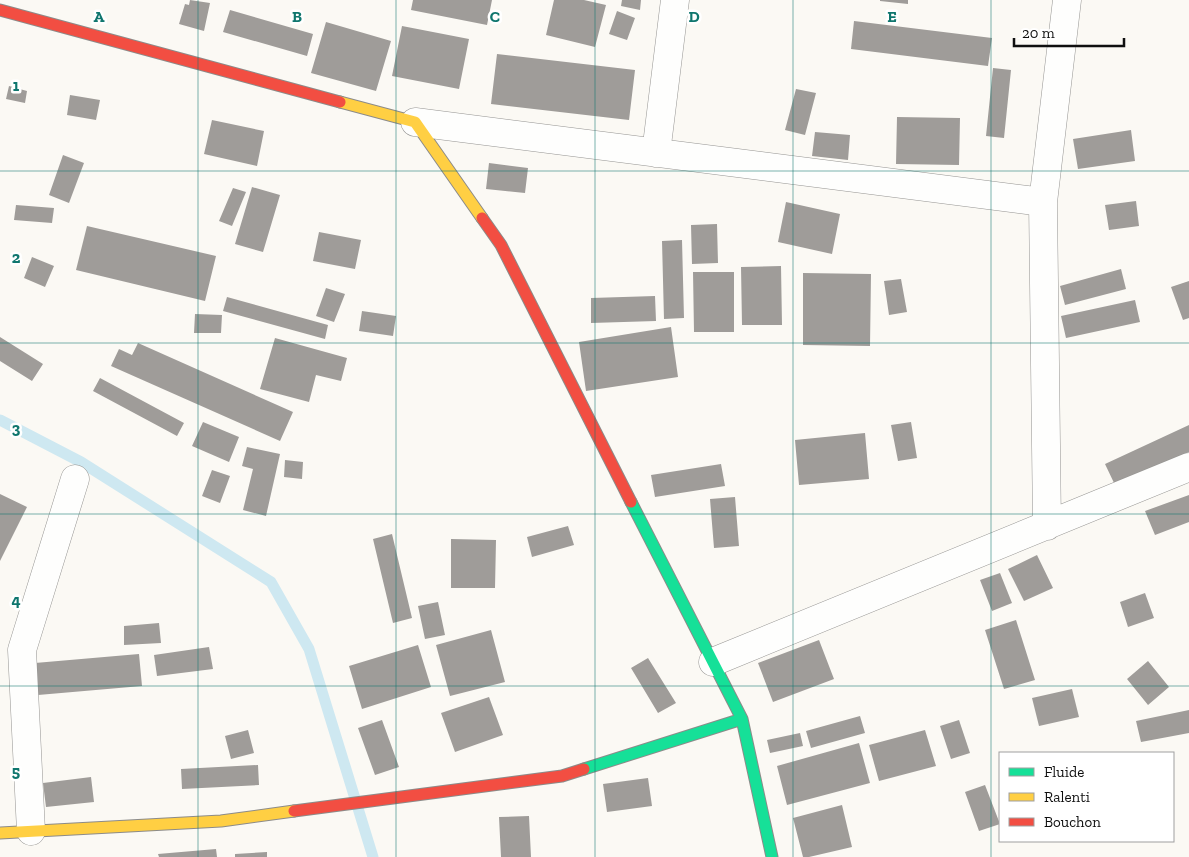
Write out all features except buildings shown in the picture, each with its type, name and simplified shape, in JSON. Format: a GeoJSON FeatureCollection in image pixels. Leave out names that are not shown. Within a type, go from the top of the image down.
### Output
{"type":"FeatureCollection","features":[{"type":"Feature","properties":{"kind":"street"},"geometry":{"type":"LineString","coordinates":[[656,153],[676,0]]}},
{"type":"Feature","properties":{"kind":"street"},"geometry":{"type":"LineString","coordinates":[[1047,526],[1043,202],[1067,0]]}},
{"type":"Feature","properties":{"kind":"street"},"geometry":{"type":"LineString","coordinates":[[0,10],[414,122],[1043,202]]}},
{"type":"Feature","properties":{"kind":"street"},"geometry":{"type":"LineString","coordinates":[[414,122],[501,245],[742,719],[772,857]]}},
{"type":"Feature","properties":{"kind":"street"},"geometry":{"type":"LineString","coordinates":[[713,662],[1189,467]]}},
{"type":"Feature","properties":{"kind":"street"},"geometry":{"type":"LineString","coordinates":[[31,831],[22,650],[75,479]]}},
{"type":"Feature","properties":{"kind":"street"},"geometry":{"type":"LineString","coordinates":[[0,833],[221,822],[562,776],[742,719]]}},
{"type":"Feature","properties":{"kind":"waterway"},"geometry":{"type":"LineString","coordinates":[[0,420],[81,462],[271,582],[309,649],[373,857]]}},
{"type":"Feature","properties":{"kind":"traffic: fast"},"geometry":{"type":"LineString","coordinates":[[631,502],[742,719],[772,857]]}},
{"type":"Feature","properties":{"kind":"traffic: fast"},"geometry":{"type":"LineString","coordinates":[[584,769],[742,719]]}},
{"type":"Feature","properties":{"kind":"traffic: slow"},"geometry":{"type":"LineString","coordinates":[[340,102],[415,122],[482,218]]}},
{"type":"Feature","properties":{"kind":"traffic: slow"},"geometry":{"type":"LineString","coordinates":[[0,833],[221,821],[294,811]]}},
{"type":"Feature","properties":{"kind":"traffic: jam"},"geometry":{"type":"LineString","coordinates":[[0,10],[340,102]]}},
{"type":"Feature","properties":{"kind":"traffic: jam"},"geometry":{"type":"LineString","coordinates":[[482,218],[501,245],[631,502]]}},
{"type":"Feature","properties":{"kind":"traffic: jam"},"geometry":{"type":"LineString","coordinates":[[294,811],[562,776],[584,769]]}}]}
